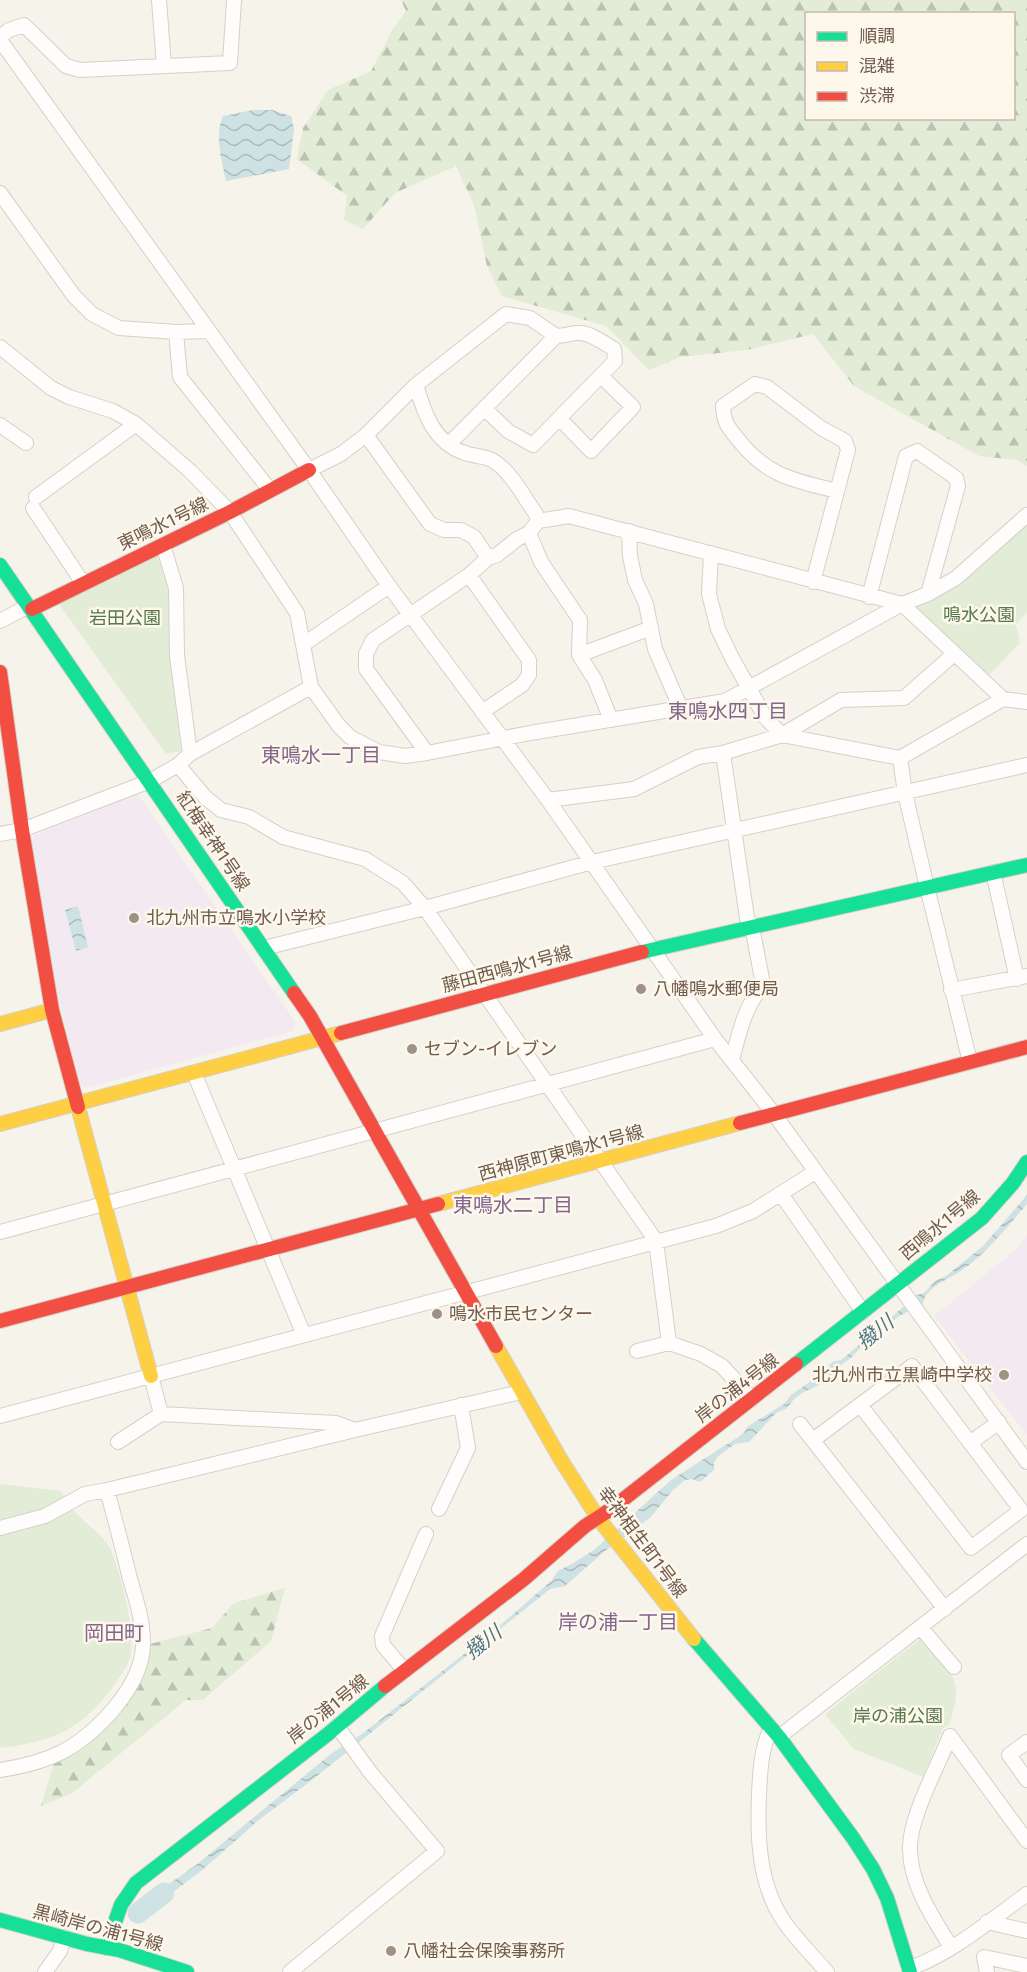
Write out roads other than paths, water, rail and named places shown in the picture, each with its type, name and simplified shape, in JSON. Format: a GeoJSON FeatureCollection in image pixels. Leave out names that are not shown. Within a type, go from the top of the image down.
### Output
{"type":"FeatureCollection","features":[{"type":"Feature","properties":{"kind":"street"},"geometry":{"type":"LineString","coordinates":[[159,0],[164,66]]}},
{"type":"Feature","properties":{"kind":"street"},"geometry":{"type":"LineString","coordinates":[[234,0],[230,63],[80,70],[66,66],[24,25],[9,30],[0,39],[309,470],[389,586],[548,800],[715,1038],[774,1114],[1027,1462]]}},
{"type":"Feature","properties":{"kind":"street"},"geometry":{"type":"LineString","coordinates":[[0,193],[74,296],[92,314],[118,328],[176,332],[208,331]]}},
{"type":"Feature","properties":{"kind":"street"},"geometry":{"type":"LineString","coordinates":[[309,470],[341,454],[366,435],[416,385],[506,314],[530,318],[556,336],[567,337],[579,332],[614,349],[615,361],[533,446],[508,431],[485,409]]}},
{"type":"Feature","properties":{"kind":"street"},"geometry":{"type":"LineString","coordinates":[[176,332],[180,377],[270,490]]}},
{"type":"Feature","properties":{"kind":"street"},"geometry":{"type":"LineString","coordinates":[[449,444],[556,336]]}},
{"type":"Feature","properties":{"kind":"street"},"geometry":{"type":"LineString","coordinates":[[0,347],[51,388],[69,397],[113,411],[136,424],[190,471],[230,512],[297,613],[311,687],[350,738],[379,752],[405,756],[427,753],[724,701],[902,604],[928,594],[956,578],[1027,516]]}},
{"type":"Feature","properties":{"kind":"street"},"geometry":{"type":"LineString","coordinates":[[560,419],[591,451],[633,407],[601,376]]}},
{"type":"Feature","properties":{"kind":"street"},"geometry":{"type":"LineString","coordinates":[[813,582],[848,450],[845,441],[821,428],[767,387],[755,384],[723,406],[724,422],[755,459],[783,476],[836,491]]}},
{"type":"Feature","properties":{"kind":"street"},"geometry":{"type":"LineString","coordinates":[[416,385],[425,416],[434,432],[463,453],[490,459],[504,470],[536,514],[538,521]]}},
{"type":"Feature","properties":{"kind":"street"},"geometry":{"type":"LineString","coordinates":[[0,424],[26,443]]}},
{"type":"Feature","properties":{"kind":"street"},"geometry":{"type":"LineString","coordinates":[[83,582],[34,502],[136,424]]}},
{"type":"Feature","properties":{"kind":"street"},"geometry":{"type":"LineString","coordinates":[[366,435],[430,524],[444,530],[461,530],[474,537],[488,558]]}},
{"type":"Feature","properties":{"kind":"street"},"geometry":{"type":"LineString","coordinates":[[869,597],[906,456],[917,451],[956,478],[958,486],[928,594]]}},
{"type":"Feature","properties":{"kind":"street","name":"東鳴水1号線"},"geometry":{"type":"LineString","coordinates":[[32,609],[83,582],[230,512],[309,470]]}},
{"type":"Feature","properties":{"kind":"street"},"geometry":{"type":"LineString","coordinates":[[427,753],[366,669],[366,654],[373,640],[469,575],[488,558],[497,555],[517,539],[529,533],[538,521],[569,516],[902,604],[1003,699],[1027,702]]}},
{"type":"Feature","properties":{"kind":"street"},"geometry":{"type":"LineString","coordinates":[[629,531],[630,556],[635,580],[646,604],[655,649],[681,708]]}},
{"type":"Feature","properties":{"kind":"street"},"geometry":{"type":"LineString","coordinates":[[529,533],[541,562],[580,620],[579,655],[595,680],[611,720]]}},
{"type":"Feature","properties":{"kind":"street"},"geometry":{"type":"LineString","coordinates":[[163,545],[176,588],[177,656],[190,754]]}},
{"type":"Feature","properties":{"kind":"street"},"geometry":{"type":"LineString","coordinates":[[711,553],[709,594],[718,629],[765,717],[782,735],[900,758],[1003,699]]}},
{"type":"Feature","properties":{"kind":"street","name":"紅梅幸神1号線"},"geometry":{"type":"LineString","coordinates":[[0,565],[310,1016],[419,1209]]}},
{"type":"Feature","properties":{"kind":"street"},"geometry":{"type":"LineString","coordinates":[[469,575],[529,660],[529,675],[522,685],[482,712]]}},
{"type":"Feature","properties":{"kind":"street"},"geometry":{"type":"LineString","coordinates":[[304,644],[389,586]]}},
{"type":"Feature","properties":{"kind":"street"},"geometry":{"type":"LineString","coordinates":[[0,621],[23,609],[32,609]]}},
{"type":"Feature","properties":{"kind":"street"},"geometry":{"type":"LineString","coordinates":[[579,655],[651,628]]}},
{"type":"Feature","properties":{"kind":"street"},"geometry":{"type":"LineString","coordinates":[[548,800],[634,789],[698,757],[723,753],[782,735],[841,700],[904,698],[954,654]]}},
{"type":"Feature","properties":{"kind":"street"},"geometry":{"type":"LineString","coordinates":[[0,672],[22,830],[52,1010],[161,1414]]}},
{"type":"Feature","properties":{"kind":"street"},"geometry":{"type":"LineString","coordinates":[[0,834],[22,830],[150,781],[178,765],[190,754],[311,687]]}},
{"type":"Feature","properties":{"kind":"street"},"geometry":{"type":"LineString","coordinates":[[723,753],[747,918],[752,927],[763,984],[747,1009],[732,1060]]}},
{"type":"Feature","properties":{"kind":"street"},"geometry":{"type":"LineString","coordinates":[[900,758],[905,793],[970,1062]]}},
{"type":"Feature","properties":{"kind":"street"},"geometry":{"type":"LineString","coordinates":[[178,765],[205,797],[221,810],[249,817],[283,837],[365,859],[403,883],[424,908],[656,1241],[669,1343]]}},
{"type":"Feature","properties":{"kind":"street"},"geometry":{"type":"LineString","coordinates":[[264,948],[424,908],[592,862],[1027,765]]}},
{"type":"Feature","properties":{"kind":"street","name":"藤田西鳴水1号線"},"geometry":{"type":"LineString","coordinates":[[0,1124],[653,949],[1027,865]]}},
{"type":"Feature","properties":{"kind":"street"},"geometry":{"type":"LineString","coordinates":[[951,990],[1022,978],[993,872]]}},
{"type":"Feature","properties":{"kind":"street"},"geometry":{"type":"LineString","coordinates":[[0,1024],[52,1010]]}},
{"type":"Feature","properties":{"kind":"street"},"geometry":{"type":"LineString","coordinates":[[0,1232],[715,1038]]}},
{"type":"Feature","properties":{"kind":"street","name":"西神原町東鳴水1号線"},"geometry":{"type":"LineString","coordinates":[[0,1321],[1027,1047]]}},
{"type":"Feature","properties":{"kind":"street"},"geometry":{"type":"LineString","coordinates":[[194,1073],[304,1335]]}},
{"type":"Feature","properties":{"kind":"street","name":"西鳴水1号線"},"geometry":{"type":"LineString","coordinates":[[899,1288],[982,1218],[1013,1183],[1027,1162]]}},
{"type":"Feature","properties":{"kind":"street"},"geometry":{"type":"LineString","coordinates":[[0,1416],[716,1226],[753,1211],[815,1172]]}},
{"type":"Feature","properties":{"kind":"street"},"geometry":{"type":"LineString","coordinates":[[781,1194],[863,1312]]}},
{"type":"Feature","properties":{"kind":"street","name":"幸神相生町1号線"},"geometry":{"type":"LineString","coordinates":[[419,1209],[521,1392],[598,1518],[689,1633],[775,1733],[853,1838],[873,1869],[887,1898],[910,1970]]}},
{"type":"Feature","properties":{"kind":"street","name":"岸の浦4号線"},"geometry":{"type":"LineString","coordinates":[[598,1518],[863,1312],[899,1288]]}},
{"type":"Feature","properties":{"kind":"street"},"geometry":{"type":"LineString","coordinates":[[637,1351],[669,1343],[701,1354],[722,1366],[752,1399]]}},
{"type":"Feature","properties":{"kind":"street"},"geometry":{"type":"LineString","coordinates":[[813,1440],[912,1366],[1021,1510],[970,1548],[860,1405]]}},
{"type":"Feature","properties":{"kind":"street"},"geometry":{"type":"LineString","coordinates":[[0,1528],[45,1516],[85,1494],[521,1392]]}},
{"type":"Feature","properties":{"kind":"street"},"geometry":{"type":"LineString","coordinates":[[438,1509],[468,1448],[461,1406]]}},
{"type":"Feature","properties":{"kind":"street"},"geometry":{"type":"LineString","coordinates":[[118,1442],[161,1414],[336,1423],[355,1430]]}},
{"type":"Feature","properties":{"kind":"street"},"geometry":{"type":"LineString","coordinates":[[970,1443],[999,1422]]}},
{"type":"Feature","properties":{"kind":"street"},"geometry":{"type":"LineString","coordinates":[[800,1424],[945,1609]]}},
{"type":"Feature","properties":{"kind":"street"},"geometry":{"type":"LineString","coordinates":[[0,1770],[60,1753],[83,1739],[104,1720],[132,1684],[140,1663],[143,1643],[138,1609],[107,1490]]}},
{"type":"Feature","properties":{"kind":"street","name":"岸の浦1号線"},"geometry":{"type":"LineString","coordinates":[[106,1948],[114,1920],[126,1893],[136,1883],[340,1731],[404,1670],[524,1579],[585,1526],[598,1518]]}},
{"type":"Feature","properties":{"kind":"street"},"geometry":{"type":"LineString","coordinates":[[404,1670],[383,1645],[382,1636],[426,1534]]}},
{"type":"Feature","properties":{"kind":"street"},"geometry":{"type":"LineString","coordinates":[[827,1972],[784,1923],[772,1900],[761,1869],[758,1818],[764,1742],[921,1628],[1027,1544]]}},
{"type":"Feature","properties":{"kind":"street"},"geometry":{"type":"LineString","coordinates":[[921,1628],[954,1667]]}},
{"type":"Feature","properties":{"kind":"street"},"geometry":{"type":"LineString","coordinates":[[290,1972],[437,1851],[340,1731]]}},
{"type":"Feature","properties":{"kind":"street"},"geometry":{"type":"LineString","coordinates":[[951,1947],[933,1918],[917,1882],[910,1849],[912,1833],[921,1804],[950,1736],[1027,1841]]}},
{"type":"Feature","properties":{"kind":"street"},"geometry":{"type":"LineString","coordinates":[[1027,1742],[1009,1755],[1027,1780]]}},
{"type":"Feature","properties":{"kind":"street"},"geometry":{"type":"LineString","coordinates":[[910,1970],[951,1947],[1027,1894]]}},
{"type":"Feature","properties":{"kind":"street","name":"黒崎岸の浦1号線"},"geometry":{"type":"LineString","coordinates":[[0,1920],[187,1972]]}},
{"type":"Feature","properties":{"kind":"street"},"geometry":{"type":"LineString","coordinates":[[987,1922],[1027,1931]]}},
{"type":"Feature","properties":{"kind":"street"},"geometry":{"type":"LineString","coordinates":[[45,1972],[60,1951],[64,1937]]}},
{"type":"Feature","properties":{"kind":"street"},"geometry":{"type":"LineString","coordinates":[[987,1972],[984,1957],[1027,1966]]}},
{"type":"Feature","properties":{"kind":"water"},"geometry":{"type":"Polygon","coordinates":[[[253,110],[272,110],[291,116],[294,129],[289,169],[226,181],[219,140],[223,116],[253,110]]]}},
{"type":"Feature","properties":{"kind":"water"},"geometry":{"type":"Polygon","coordinates":[[[78,906],[88,947],[76,951],[65,910],[78,906]]]}},
{"type":"Feature","properties":{"kind":"water"},"geometry":{"type":"Polygon","coordinates":[[[1027,1195],[1027,1204],[971,1264],[933,1288],[923,1303],[898,1317],[837,1368],[825,1382],[804,1392],[787,1408],[776,1413],[749,1442],[735,1444],[717,1457],[714,1470],[700,1482],[692,1479],[685,1480],[672,1491],[651,1517],[605,1551],[565,1586],[550,1589],[260,1819],[201,1871],[144,1914],[139,1905],[196,1865],[332,1753],[362,1734],[496,1629],[551,1581],[558,1571],[594,1550],[671,1480],[743,1434],[748,1426],[784,1404],[791,1395],[822,1373],[832,1362],[845,1357],[917,1295],[924,1293],[935,1281],[946,1276],[983,1246],[1027,1195]]]}},
{"type":"Feature","properties":{"kind":"waterway","name":"撥川"},"geometry":{"type":"LineString","coordinates":[[138,1913],[164,1893]]}},
{"type":"Feature","properties":{"kind":"place","name":"北九州市立鳴水小学校"},"geometry":{"type":"Point","coordinates":[134,918]}},
{"type":"Feature","properties":{"kind":"place","name":"八幡鳴水郵便局"},"geometry":{"type":"Point","coordinates":[641,989]}},
{"type":"Feature","properties":{"kind":"place","name":"セブン-イレブン"},"geometry":{"type":"Point","coordinates":[412,1049]}},
{"type":"Feature","properties":{"kind":"place","name":"鳴水市民センター"},"geometry":{"type":"Point","coordinates":[437,1314]}},
{"type":"Feature","properties":{"kind":"place","name":"北九州市立黒崎中学校"},"geometry":{"type":"Point","coordinates":[1004,1375]}},
{"type":"Feature","properties":{"kind":"place","name":"八幡社会保険事務所"},"geometry":{"type":"Point","coordinates":[391,1951]}},
{"type":"Feature","properties":{"kind":"district","name":"東鳴水四丁目"},"geometry":{"type":"Point","coordinates":[728,711]}},
{"type":"Feature","properties":{"kind":"district","name":"東鳴水一丁目"},"geometry":{"type":"Point","coordinates":[321,755]}},
{"type":"Feature","properties":{"kind":"district","name":"東鳴水二丁目"},"geometry":{"type":"Point","coordinates":[513,1205]}},
{"type":"Feature","properties":{"kind":"district","name":"岸の浦一丁目"},"geometry":{"type":"Point","coordinates":[618,1622]}},
{"type":"Feature","properties":{"kind":"district","name":"岡田町"},"geometry":{"type":"Point","coordinates":[114,1633]}},
{"type":"Feature","properties":{"kind":"park label","name":"鳴水公園"},"geometry":{"type":"Point","coordinates":[979,615]}},
{"type":"Feature","properties":{"kind":"park label","name":"岩田公園"},"geometry":{"type":"Point","coordinates":[125,618]}},
{"type":"Feature","properties":{"kind":"park label","name":"岸の浦公園"},"geometry":{"type":"Point","coordinates":[898,1716]}}]}
